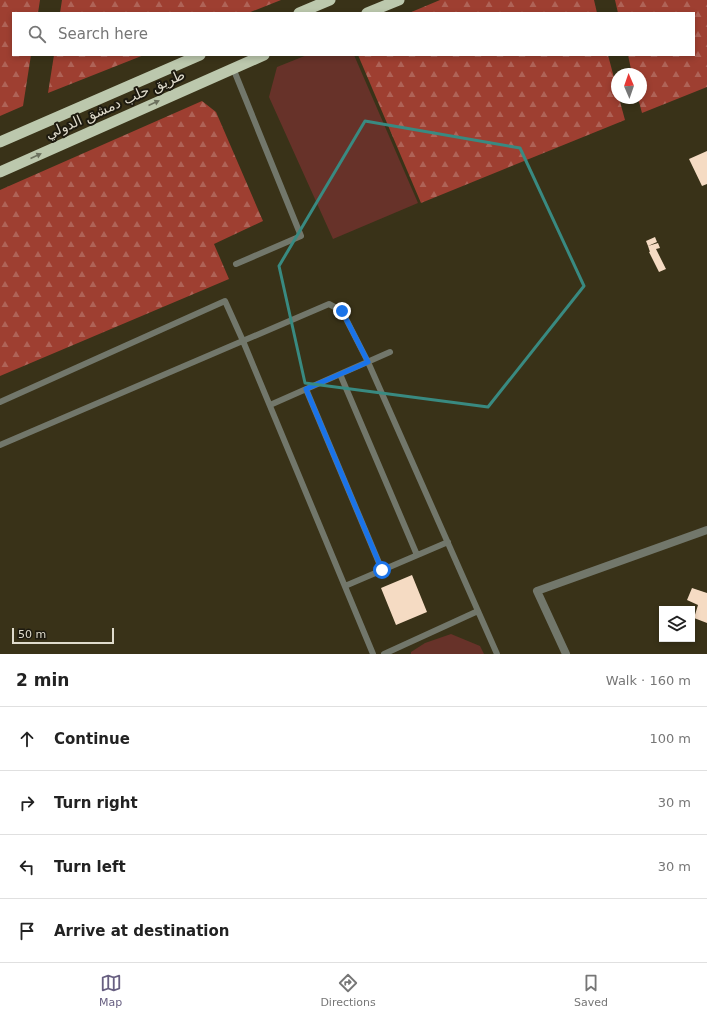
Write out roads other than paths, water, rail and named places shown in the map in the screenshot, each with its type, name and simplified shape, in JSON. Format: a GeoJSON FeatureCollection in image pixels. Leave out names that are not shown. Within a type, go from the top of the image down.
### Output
{"type":"FeatureCollection","features":[{"type":"Feature","properties":{"kind":"highway"},"geometry":{"type":"LineString","coordinates":[[301,12],[330,0]]}},
{"type":"Feature","properties":{"kind":"highway"},"geometry":{"type":"LineString","coordinates":[[369,12],[399,0]]}},
{"type":"Feature","properties":{"kind":"highway"},"geometry":{"type":"LineString","coordinates":[[0,142],[198,56]]}},
{"type":"Feature","properties":{"kind":"highway","name":"طريق حلب دمشق الدولي"},"geometry":{"type":"LineString","coordinates":[[0,172],[262,56]]}},
{"type":"Feature","properties":{"kind":"street"},"geometry":{"type":"LineString","coordinates":[[566,654],[537,591],[707,530]]}},
{"type":"Feature","properties":{"kind":"lane"},"geometry":{"type":"LineString","coordinates":[[234,68],[301,236],[236,264]]}},
{"type":"Feature","properties":{"kind":"lane"},"geometry":{"type":"LineString","coordinates":[[0,402],[225,301],[270,405],[373,654]]}},
{"type":"Feature","properties":{"kind":"lane"},"geometry":{"type":"LineString","coordinates":[[0,445],[329,304],[342,311],[368,362],[497,654]]}},
{"type":"Feature","properties":{"kind":"lane"},"geometry":{"type":"LineString","coordinates":[[270,405],[390,352]]}},
{"type":"Feature","properties":{"kind":"lane"},"geometry":{"type":"LineString","coordinates":[[340,374],[417,555]]}},
{"type":"Feature","properties":{"kind":"lane"},"geometry":{"type":"LineString","coordinates":[[306,389],[382,570]]}},
{"type":"Feature","properties":{"kind":"lane"},"geometry":{"type":"LineString","coordinates":[[345,586],[448,542]]}},
{"type":"Feature","properties":{"kind":"lane"},"geometry":{"type":"LineString","coordinates":[[384,654],[478,611]]}}]}
